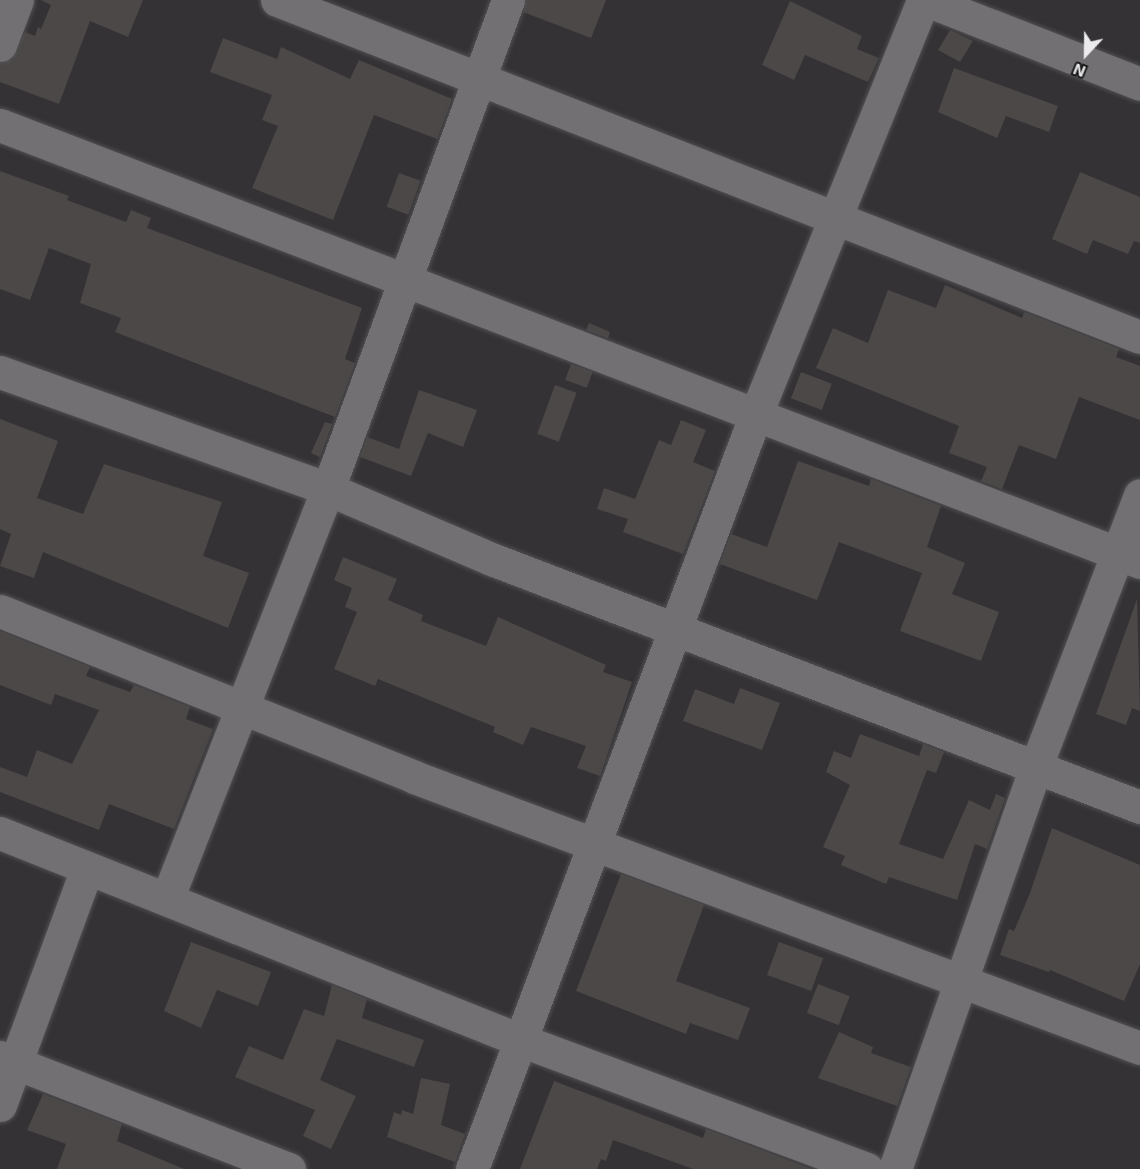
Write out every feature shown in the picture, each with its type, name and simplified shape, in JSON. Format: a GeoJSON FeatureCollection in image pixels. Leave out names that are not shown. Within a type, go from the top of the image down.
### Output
{"type":"FeatureCollection","features":[{"type":"Feature","properties":{"kind":"street"},"geometry":{"type":"LineString","coordinates":[[0,45],[16,0]]}},
{"type":"Feature","properties":{"kind":"street"},"geometry":{"type":"LineString","coordinates":[[277,0],[480,76],[1140,337]]}},
{"type":"Feature","properties":{"kind":"street"},"geometry":{"type":"LineString","coordinates":[[167,899],[328,489],[403,280],[508,0]]}},
{"type":"Feature","properties":{"kind":"street"},"geometry":{"type":"LineString","coordinates":[[472,1169],[756,414],[924,0],[1140,84]]}},
{"type":"Feature","properties":{"kind":"street"},"geometry":{"type":"LineString","coordinates":[[0,125],[1128,557]]}},
{"type":"Feature","properties":{"kind":"street"},"geometry":{"type":"LineString","coordinates":[[0,372],[328,489],[494,560],[1140,807]]}},
{"type":"Feature","properties":{"kind":"street"},"geometry":{"type":"LineString","coordinates":[[895,1169],[963,981],[1036,766],[1128,557],[1140,495]]}},
{"type":"Feature","properties":{"kind":"street"},"geometry":{"type":"LineString","coordinates":[[0,611],[241,710],[594,845],[1140,1048]]}},
{"type":"Feature","properties":{"kind":"street"},"geometry":{"type":"LineString","coordinates":[[0,833],[520,1040],[867,1169]]}},
{"type":"Feature","properties":{"kind":"street"},"geometry":{"type":"LineString","coordinates":[[0,1105],[8,1060],[87,868]]}},
{"type":"Feature","properties":{"kind":"street"},"geometry":{"type":"LineString","coordinates":[[8,1060],[289,1169]]}},
{"type":"Feature","properties":{"kind":"building"},"geometry":{"type":"Polygon","coordinates":[[[41,0],[143,0],[128,37],[90,21],[59,104],[0,82],[0,63],[12,59],[25,32],[35,36],[38,27],[41,29],[51,5],[41,0]]]}},
{"type":"Feature","properties":{"kind":"building"},"geometry":{"type":"Polygon","coordinates":[[[526,0],[606,0],[591,38],[523,12],[526,0]]]}},
{"type":"Feature","properties":{"kind":"building"},"geometry":{"type":"Polygon","coordinates":[[[790,1],[862,36],[857,49],[879,58],[868,82],[805,55],[794,80],[762,65],[790,1]]]}},
{"type":"Feature","properties":{"kind":"building"},"geometry":{"type":"Polygon","coordinates":[[[950,30],[973,41],[960,62],[938,50],[950,30]]]}},
{"type":"Feature","properties":{"kind":"building"},"geometry":{"type":"Polygon","coordinates":[[[223,38],[277,59],[281,47],[350,79],[359,60],[452,99],[437,139],[374,115],[333,220],[252,188],[278,126],[262,120],[272,95],[210,72],[223,38]]]}},
{"type":"Feature","properties":{"kind":"building"},"geometry":{"type":"Polygon","coordinates":[[[954,68],[1058,106],[1049,132],[1006,116],[997,138],[938,112],[954,68]]]}},
{"type":"Feature","properties":{"kind":"building"},"geometry":{"type":"Polygon","coordinates":[[[0,171],[69,196],[67,200],[126,222],[131,210],[151,218],[147,228],[362,308],[345,359],[355,363],[335,417],[115,332],[121,318],[80,303],[91,264],[49,248],[30,300],[0,289],[0,171]]]}},
{"type":"Feature","properties":{"kind":"building"},"geometry":{"type":"Polygon","coordinates":[[[1080,172],[1140,197],[1140,243],[1134,241],[1128,254],[1093,240],[1087,254],[1052,239],[1080,172]]]}},
{"type":"Feature","properties":{"kind":"building"},"geometry":{"type":"Polygon","coordinates":[[[399,173],[421,181],[408,215],[387,207],[399,173]]]}},
{"type":"Feature","properties":{"kind":"building"},"geometry":{"type":"Polygon","coordinates":[[[945,285],[1022,318],[1024,312],[1119,349],[1116,357],[1140,366],[1140,420],[1079,397],[1056,459],[1019,445],[1002,489],[981,481],[987,467],[949,453],[959,426],[816,368],[833,328],[868,343],[888,290],[936,308],[945,285]]]}},
{"type":"Feature","properties":{"kind":"building"},"geometry":{"type":"Polygon","coordinates":[[[589,323],[610,332],[608,338],[586,330],[589,323]]]}},
{"type":"Feature","properties":{"kind":"building"},"geometry":{"type":"Polygon","coordinates":[[[571,364],[593,372],[587,388],[565,380],[571,364]]]}},
{"type":"Feature","properties":{"kind":"building"},"geometry":{"type":"Polygon","coordinates":[[[801,372],[832,384],[822,410],[791,398],[801,372]]]}},
{"type":"Feature","properties":{"kind":"building"},"geometry":{"type":"Polygon","coordinates":[[[555,385],[577,393],[559,442],[537,434],[555,385]]]}},
{"type":"Feature","properties":{"kind":"building"},"geometry":{"type":"Polygon","coordinates":[[[419,390],[477,410],[463,447],[428,433],[411,476],[360,457],[367,437],[399,449],[419,390]]]}},
{"type":"Feature","properties":{"kind":"building"},"geometry":{"type":"Polygon","coordinates":[[[0,419],[58,441],[37,498],[83,514],[104,464],[222,502],[203,556],[249,573],[228,628],[43,552],[34,578],[0,566],[11,534],[0,529],[0,419]]]}},
{"type":"Feature","properties":{"kind":"building"},"geometry":{"type":"Polygon","coordinates":[[[681,420],[706,430],[693,462],[715,471],[683,554],[623,532],[628,519],[597,509],[604,488],[635,499],[659,440],[671,445],[681,420]]]}},
{"type":"Feature","properties":{"kind":"building"},"geometry":{"type":"Polygon","coordinates":[[[325,422],[332,424],[320,457],[311,453],[325,422]]]}},
{"type":"Feature","properties":{"kind":"building"},"geometry":{"type":"Polygon","coordinates":[[[798,461],[869,486],[871,479],[941,506],[927,547],[965,563],[952,594],[999,612],[981,661],[900,631],[922,573],[839,542],[817,600],[720,564],[731,534],[767,547],[798,461]]]}},
{"type":"Feature","properties":{"kind":"building"},"geometry":{"type":"Polygon","coordinates":[[[343,557],[397,579],[388,600],[423,615],[421,621],[486,646],[498,617],[606,665],[603,672],[632,682],[600,776],[577,768],[586,746],[531,727],[523,745],[493,732],[495,727],[378,679],[375,686],[334,669],[357,612],[345,607],[352,588],[334,580],[343,557]]]}},
{"type":"Feature","properties":{"kind":"building"},"geometry":{"type":"Polygon","coordinates":[[[1137,599],[1140,711],[1132,708],[1126,725],[1096,714],[1137,599]]]}},
{"type":"Feature","properties":{"kind":"building"},"geometry":{"type":"Polygon","coordinates":[[[0,631],[90,667],[86,676],[130,692],[134,685],[190,707],[186,719],[213,729],[174,829],[109,804],[99,830],[0,792],[0,767],[27,777],[37,750],[72,764],[99,710],[55,694],[51,705],[0,685],[0,631]]]}},
{"type":"Feature","properties":{"kind":"building"},"geometry":{"type":"Polygon","coordinates":[[[740,688],[780,703],[762,750],[683,721],[695,689],[734,704],[740,688]]]}},
{"type":"Feature","properties":{"kind":"building"},"geometry":{"type":"Polygon","coordinates":[[[860,734],[919,756],[923,744],[944,752],[936,773],[927,770],[899,844],[943,859],[969,800],[990,810],[996,794],[1005,798],[987,849],[975,844],[957,900],[889,877],[886,884],[841,865],[845,856],[823,847],[850,785],[826,772],[834,751],[851,758],[860,734]]]}},
{"type":"Feature","properties":{"kind":"building"},"geometry":{"type":"Polygon","coordinates":[[[1052,828],[1140,865],[1140,964],[1124,1001],[1050,970],[1049,972],[1000,955],[1009,929],[1014,931],[1030,893],[1052,828]]]}},
{"type":"Feature","properties":{"kind":"building"},"geometry":{"type":"Polygon","coordinates":[[[621,874],[704,905],[676,981],[750,1008],[738,1040],[690,1023],[686,1034],[576,991],[621,874]]]}},
{"type":"Feature","properties":{"kind":"building"},"geometry":{"type":"Polygon","coordinates":[[[191,942],[271,972],[258,1006],[217,990],[201,1028],[164,1011],[191,942]]]}},
{"type":"Feature","properties":{"kind":"building"},"geometry":{"type":"Polygon","coordinates":[[[779,942],[823,958],[811,991],[767,975],[779,942]]]}},
{"type":"Feature","properties":{"kind":"building"},"geometry":{"type":"Polygon","coordinates":[[[818,984],[850,996],[839,1025],[807,1013],[818,984]]]}},
{"type":"Feature","properties":{"kind":"building"},"geometry":{"type":"Polygon","coordinates":[[[332,985],[367,999],[362,1018],[424,1040],[414,1067],[337,1039],[320,1080],[356,1096],[331,1149],[303,1136],[315,1110],[235,1077],[249,1046],[283,1060],[304,1009],[324,1016],[332,985]]]}},
{"type":"Feature","properties":{"kind":"building"},"geometry":{"type":"Polygon","coordinates":[[[839,1032],[873,1047],[871,1053],[911,1067],[897,1106],[818,1078],[839,1032]]]}},
{"type":"Feature","properties":{"kind":"building"},"geometry":{"type":"Polygon","coordinates":[[[421,1078],[450,1084],[441,1125],[465,1134],[455,1162],[387,1137],[394,1112],[401,1115],[402,1110],[413,1114],[421,1078]]]}},
{"type":"Feature","properties":{"kind":"building"},"geometry":{"type":"Polygon","coordinates":[[[554,1081],[703,1138],[706,1129],[811,1169],[693,1169],[613,1140],[606,1161],[601,1159],[597,1169],[520,1169],[554,1081]]]}},
{"type":"Feature","properties":{"kind":"building"},"geometry":{"type":"Polygon","coordinates":[[[43,1094],[122,1124],[117,1141],[184,1169],[57,1169],[66,1144],[27,1130],[43,1094]]]}}]}
